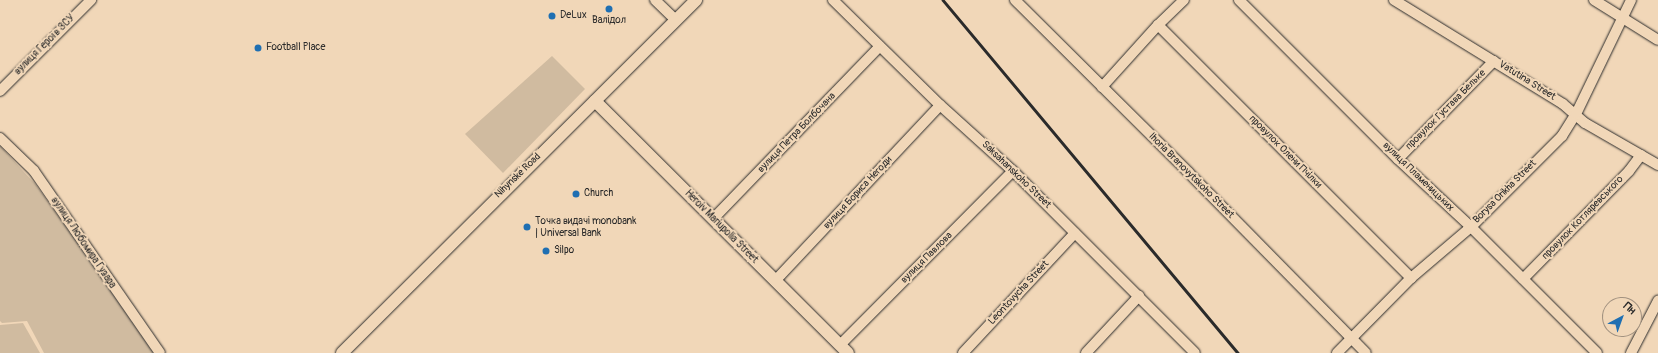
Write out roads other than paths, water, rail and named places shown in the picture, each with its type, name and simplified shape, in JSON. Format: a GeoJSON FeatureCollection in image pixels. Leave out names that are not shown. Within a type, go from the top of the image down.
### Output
{"type":"FeatureCollection","features":[{"type":"Feature","properties":{"kind":"main road","name":"Nihynske Road"},"geometry":{"type":"LineString","coordinates":[[342,353],[696,0]]}},
{"type":"Feature","properties":{"kind":"main road","name":"Heroiv Mariupolia Street"},"geometry":{"type":"LineString","coordinates":[[595,101],[844,349]]}},
{"type":"Feature","properties":{"kind":"street","name":"вулиця Героїв ЗСУ"},"geometry":{"type":"LineString","coordinates":[[0,91],[91,0]]}},
{"type":"Feature","properties":{"kind":"street"},"geometry":{"type":"LineString","coordinates":[[655,0],[676,20]]}},
{"type":"Feature","properties":{"kind":"street","name":"Saksahanskoho Street"},"geometry":{"type":"LineString","coordinates":[[834,0],[940,105],[1013,171],[1195,353]]}},
{"type":"Feature","properties":{"kind":"street","name":"Ihoria Branovytskoho Street"},"geometry":{"type":"LineString","coordinates":[[1015,0],[1189,173],[1366,353]]}},
{"type":"Feature","properties":{"kind":"street"},"geometry":{"type":"LineString","coordinates":[[1102,87],[1158,25],[1184,0]]}},
{"type":"Feature","properties":{"kind":"street","name":"вулиця Пламеницьких"},"geometry":{"type":"LineString","coordinates":[[1239,0],[1398,159],[1471,227],[1597,353]]}},
{"type":"Feature","properties":{"kind":"street","name":"Vatutina Street"},"geometry":{"type":"LineString","coordinates":[[1394,0],[1563,104],[1585,123],[1658,165]]}},
{"type":"Feature","properties":{"kind":"street"},"geometry":{"type":"LineString","coordinates":[[1594,0],[1658,40]]}},
{"type":"Feature","properties":{"kind":"street","name":"Borysa Orikha Street"},"geometry":{"type":"LineString","coordinates":[[1337,353],[1412,278],[1471,227],[1562,136],[1576,114],[1631,0]]}},
{"type":"Feature","properties":{"kind":"street","name":"провулок Олени Пчілки"},"geometry":{"type":"LineString","coordinates":[[1158,25],[1412,278]]}},
{"type":"Feature","properties":{"kind":"street","name":"вулиця Петра Болбочана"},"geometry":{"type":"LineString","coordinates":[[713,219],[880,46]]}},
{"type":"Feature","properties":{"kind":"street","name":"провулок Густава Бельке"},"geometry":{"type":"LineString","coordinates":[[1398,159],[1494,61]]}},
{"type":"Feature","properties":{"kind":"street","name":"вулиця Бориса Негоди"},"geometry":{"type":"LineString","coordinates":[[776,281],[940,105]]}},
{"type":"Feature","properties":{"kind":"street","name":"вулиця Любомира Гузара"},"geometry":{"type":"LineString","coordinates":[[0,138],[34,171],[160,353]]}},
{"type":"Feature","properties":{"kind":"street","name":"провулок Котляревського"},"geometry":{"type":"LineString","coordinates":[[1524,279],[1629,171],[1641,155]]}},
{"type":"Feature","properties":{"kind":"street","name":"вулиця Павлова"},"geometry":{"type":"LineString","coordinates":[[844,349],[1013,171]]}},
{"type":"Feature","properties":{"kind":"street","name":"Leontovycha Street"},"geometry":{"type":"LineString","coordinates":[[963,353],[1075,233]]}},
{"type":"Feature","properties":{"kind":"street"},"geometry":{"type":"LineString","coordinates":[[1086,353],[1139,296]]}},
{"type":"Feature","properties":{"kind":"street"},"geometry":{"type":"LineString","coordinates":[[1631,353],[1658,301]]}},
{"type":"Feature","properties":{"kind":"railway"},"geometry":{"type":"LineString","coordinates":[[943,0],[1238,353]]}},
{"type":"Feature","properties":{"kind":"place","name":"Валідол"},"geometry":{"type":"Point","coordinates":[609,9]}},
{"type":"Feature","properties":{"kind":"place","name":"DeLux"},"geometry":{"type":"Point","coordinates":[552,16]}},
{"type":"Feature","properties":{"kind":"place","name":"Football Place"},"geometry":{"type":"Point","coordinates":[258,48]}},
{"type":"Feature","properties":{"kind":"place","name":"Church"},"geometry":{"type":"Point","coordinates":[576,194]}},
{"type":"Feature","properties":{"kind":"place","name":"Точка видачі monobank | Universal Bank"},"geometry":{"type":"Point","coordinates":[527,227]}},
{"type":"Feature","properties":{"kind":"place","name":"Silpo"},"geometry":{"type":"Point","coordinates":[546,251]}}]}
